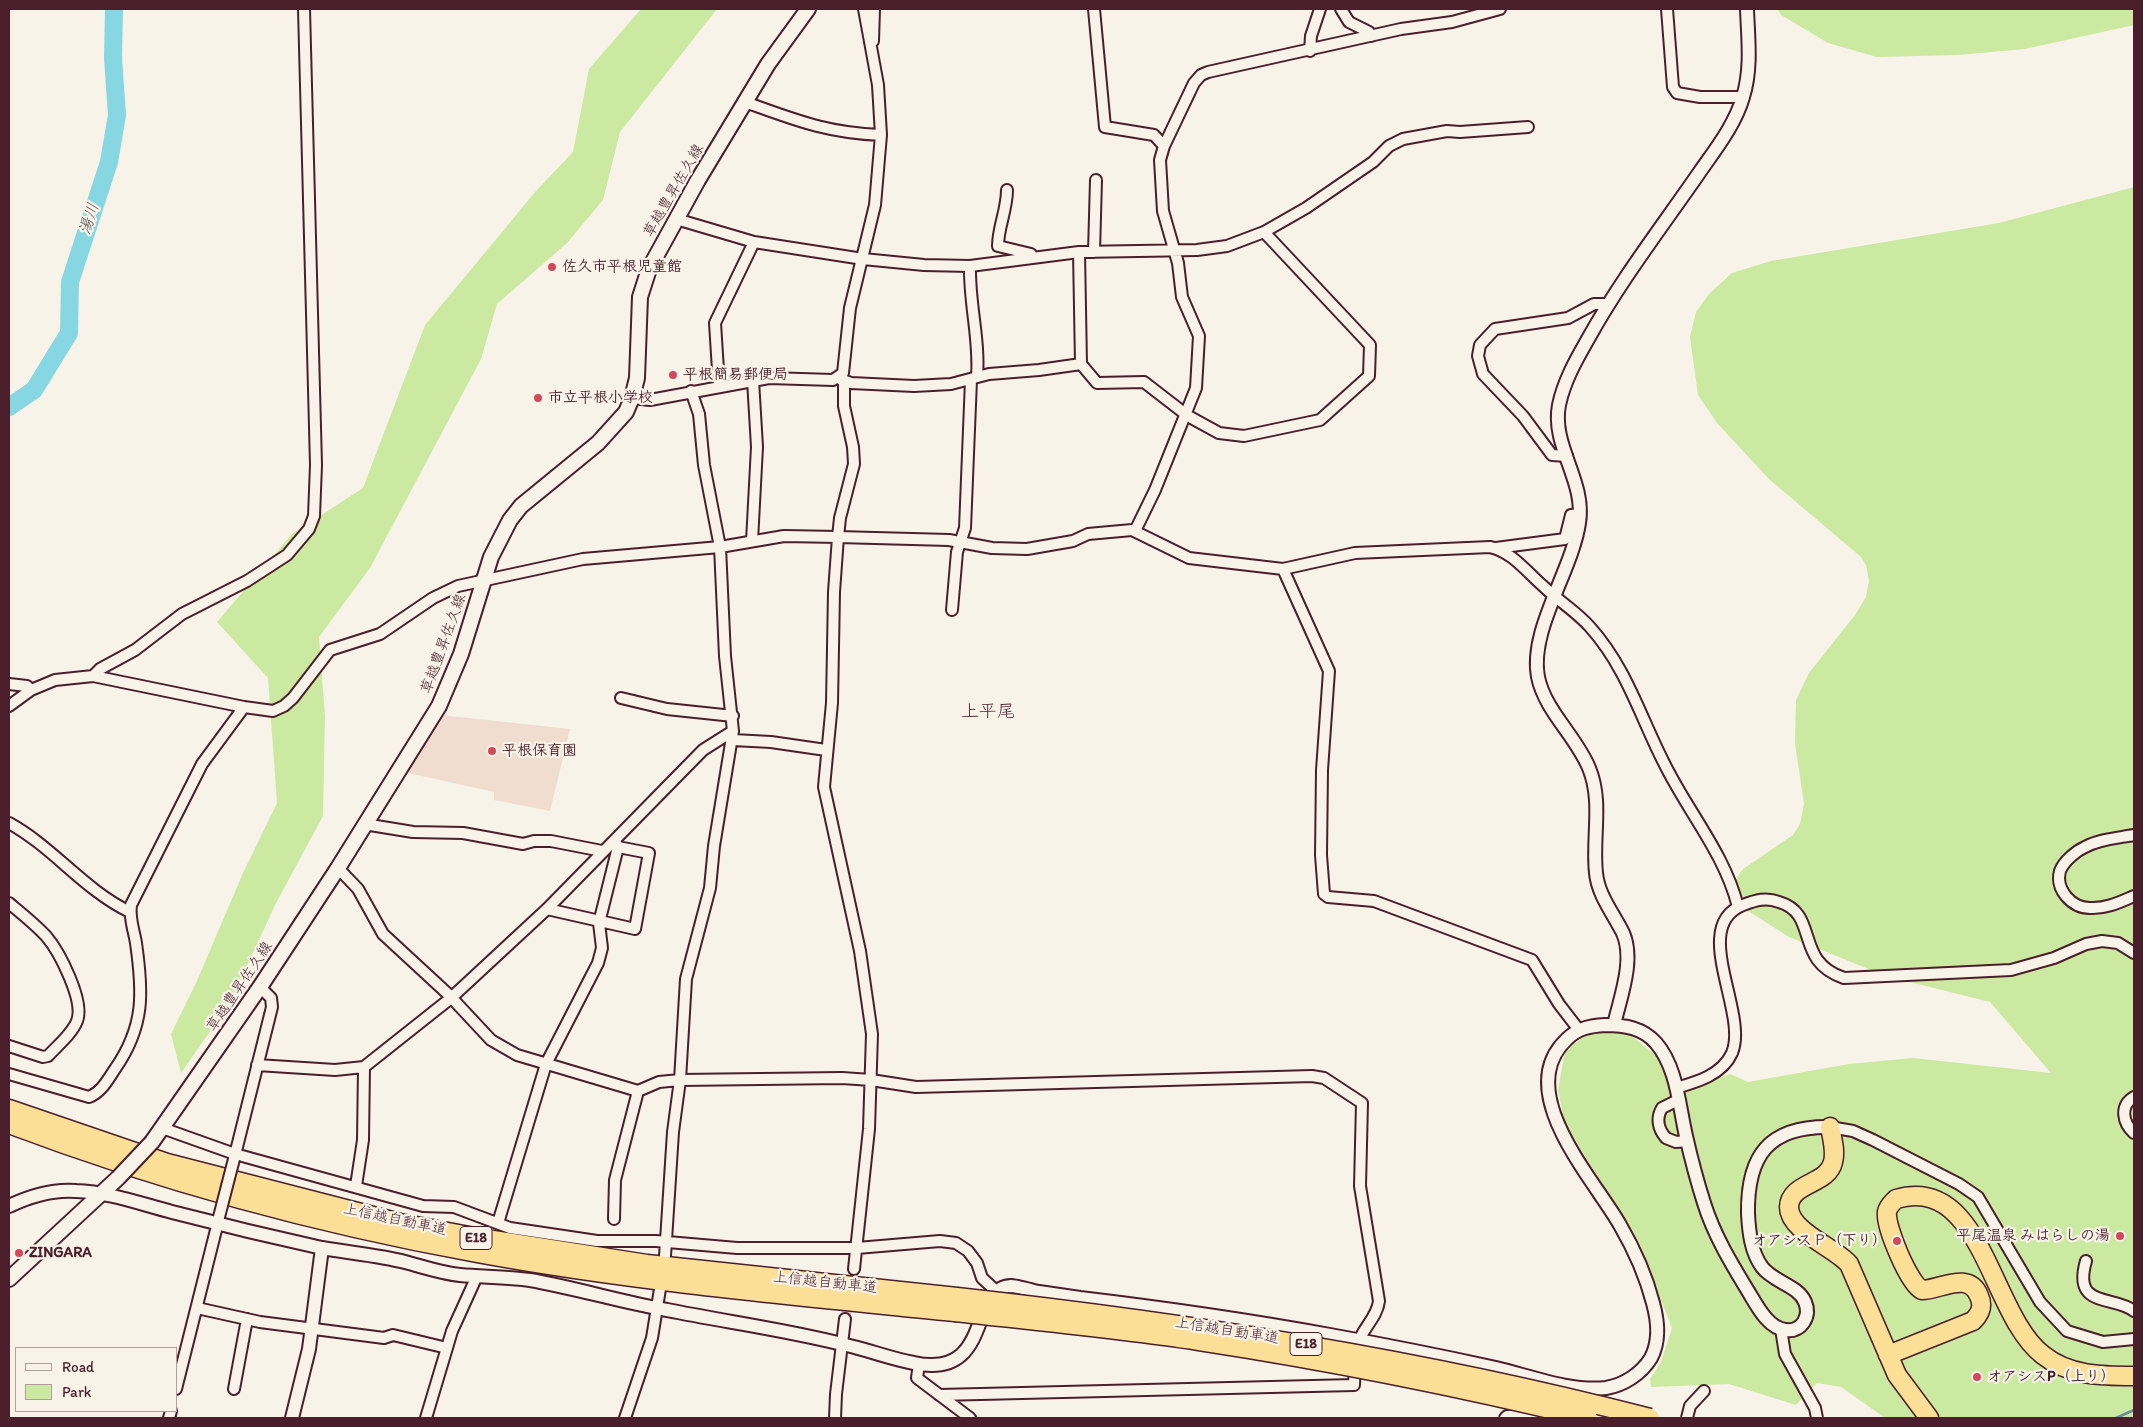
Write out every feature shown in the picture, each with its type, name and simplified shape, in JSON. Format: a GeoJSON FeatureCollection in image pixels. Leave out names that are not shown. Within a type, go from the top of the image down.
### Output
{"type":"FeatureCollection","features":[{"type":"Feature","properties":{"kind":"highway","name":"上信越自動車道"},"geometry":{"type":"LineString","coordinates":[[9,1108],[167,1163],[400,1223],[480,1238],[647,1264],[956,1304],[1262,1352],[1457,1389],[1588,1418]]}},
{"type":"Feature","properties":{"kind":"highway","name":"上信越自動車道"},"geometry":{"type":"LineString","coordinates":[[9,1124],[85,1152],[242,1199],[316,1218],[476,1253],[560,1267],[727,1289],[1140,1318],[1323,1347],[1511,1385],[1650,1418]]}},
{"type":"Feature","properties":{"kind":"highway"},"geometry":{"type":"LineString","coordinates":[[1830,1127],[1834,1150],[1831,1168],[1794,1195],[1790,1211],[1798,1227],[1838,1252],[1849,1264],[1897,1375],[1929,1418]]}},
{"type":"Feature","properties":{"kind":"highway"},"geometry":{"type":"LineString","coordinates":[[1888,1355],[1973,1321],[1980,1312],[1981,1300],[1978,1293],[1968,1284],[1950,1283],[1922,1290],[1912,1282],[1888,1227],[1886,1212],[1896,1199],[1923,1197],[1949,1206],[1967,1225],[2010,1314],[2024,1337],[2037,1350],[2050,1360],[2079,1372],[2108,1376],[2134,1376]]}},
{"type":"Feature","properties":{"kind":"main road","name":"草越豊昇佐久線"},"geometry":{"type":"LineString","coordinates":[[9,1279],[118,1178],[152,1142],[162,1128],[260,988],[338,868],[439,706],[461,654],[491,557],[510,520],[522,506],[611,430],[626,412],[637,378],[639,309],[642,287],[654,258],[768,64],[808,9]]}},
{"type":"Feature","properties":{"kind":"street"},"geometry":{"type":"LineString","coordinates":[[93,676],[100,669],[141,645],[182,614],[211,600],[280,560],[300,540],[314,516],[316,465],[304,9]]}},
{"type":"Feature","properties":{"kind":"street"},"geometry":{"type":"LineString","coordinates":[[864,9],[868,34],[873,49]]}},
{"type":"Feature","properties":{"kind":"street"},"geometry":{"type":"LineString","coordinates":[[854,1269],[869,1129],[872,1034],[867,992],[824,787],[832,702],[834,592],[838,537],[840,518],[854,464],[853,447],[844,406],[841,380],[846,366],[848,320],[875,205],[881,135],[880,98],[873,49],[874,9]]}},
{"type":"Feature","properties":{"kind":"street"},"geometry":{"type":"LineString","coordinates":[[1094,9],[1105,127],[1154,135],[1164,146]]}},
{"type":"Feature","properties":{"kind":"street"},"geometry":{"type":"LineString","coordinates":[[1310,51],[1311,36],[1320,9]]}},
{"type":"Feature","properties":{"kind":"street"},"geometry":{"type":"LineString","coordinates":[[1341,9],[1348,22],[1370,32],[1371,36]]}},
{"type":"Feature","properties":{"kind":"street"},"geometry":{"type":"LineString","coordinates":[[1135,531],[1196,388],[1199,336],[1182,297],[1175,250],[1163,211],[1160,160],[1164,146],[1194,83],[1201,75],[1401,29],[1452,22],[1500,9]]}},
{"type":"Feature","properties":{"kind":"street"},"geometry":{"type":"LineString","coordinates":[[1667,9],[1673,87],[1676,93],[1700,97],[1743,97]]}},
{"type":"Feature","properties":{"kind":"street"},"geometry":{"type":"LineString","coordinates":[[1614,1025],[1628,952],[1622,933],[1597,881],[1595,786],[1582,752],[1543,692],[1537,672],[1538,643],[1576,539],[1580,514],[1579,490],[1558,422],[1559,406],[1570,374],[1607,304],[1724,136],[1743,97],[1748,70],[1746,9]]}},
{"type":"Feature","properties":{"kind":"street"},"geometry":{"type":"LineString","coordinates":[[745,102],[813,127],[881,135]]}},
{"type":"Feature","properties":{"kind":"street"},"geometry":{"type":"LineString","coordinates":[[676,219],[754,242],[863,259],[924,265],[970,266],[1034,256],[1079,252],[1175,250],[1227,246],[1264,232],[1306,208],[1373,162],[1389,146],[1403,139],[1447,131],[1460,132],[1528,127]]}},
{"type":"Feature","properties":{"kind":"street"},"geometry":{"type":"LineString","coordinates":[[1094,252],[1096,180]]}},
{"type":"Feature","properties":{"kind":"street"},"geometry":{"type":"LineString","coordinates":[[1007,190],[1007,204],[998,231],[998,246],[1034,256]]}},
{"type":"Feature","properties":{"kind":"street"},"geometry":{"type":"LineString","coordinates":[[1079,252],[1081,364],[1097,383],[1144,382],[1184,413],[1219,433],[1231,436],[1244,436],[1278,431],[1320,420],[1369,376],[1370,345],[1264,232]]}},
{"type":"Feature","properties":{"kind":"street"},"geometry":{"type":"LineString","coordinates":[[719,386],[715,323],[754,242]]}},
{"type":"Feature","properties":{"kind":"street"},"geometry":{"type":"LineString","coordinates":[[952,610],[957,552],[966,528],[974,378],[978,339],[971,308],[970,266]]}},
{"type":"Feature","properties":{"kind":"street"},"geometry":{"type":"LineString","coordinates":[[1567,456],[1552,455],[1523,416],[1483,374],[1478,356],[1480,345],[1495,329],[1561,320],[1578,314],[1594,304],[1607,304]]}},
{"type":"Feature","properties":{"kind":"street"},"geometry":{"type":"LineString","coordinates":[[632,398],[650,400],[769,378],[841,380],[914,386],[951,384],[974,378],[1081,364]]}},
{"type":"Feature","properties":{"kind":"street"},"geometry":{"type":"LineString","coordinates":[[752,541],[757,447],[753,380]]}},
{"type":"Feature","properties":{"kind":"street"},"geometry":{"type":"LineString","coordinates":[[665,1256],[673,1132],[680,1080],[686,979],[710,888],[714,846],[733,736],[720,547],[704,465],[699,414],[691,391]]}},
{"type":"Feature","properties":{"kind":"street"},"geometry":{"type":"LineString","coordinates":[[9,706],[31,690],[56,680],[93,676],[266,711],[279,709],[293,698],[330,650],[373,637],[443,592],[485,579],[583,559],[720,547],[784,536],[960,542],[992,548],[1027,550],[1073,541],[1088,534],[1135,531],[1189,558],[1283,569],[1355,553],[1496,548],[1565,539],[1571,514],[1580,514]]}},
{"type":"Feature","properties":{"kind":"street"},"geometry":{"type":"LineString","coordinates":[[1496,548],[1515,561],[1590,626],[1618,667],[1638,702],[1664,763],[1718,854],[1730,878],[1738,907]]}},
{"type":"Feature","properties":{"kind":"street"},"geometry":{"type":"LineString","coordinates":[[1283,569],[1329,671],[1322,770],[1321,855],[1324,894],[1328,897],[1374,901],[1532,960],[1579,1030]]}},
{"type":"Feature","properties":{"kind":"street"},"geometry":{"type":"LineString","coordinates":[[9,684],[27,686],[31,690]]}},
{"type":"Feature","properties":{"kind":"street"},"geometry":{"type":"LineString","coordinates":[[621,698],[667,708],[733,716]]}},
{"type":"Feature","properties":{"kind":"street"},"geometry":{"type":"LineString","coordinates":[[9,1074],[90,1097],[100,1090],[121,1060],[133,1038],[140,1008],[141,978],[130,912],[131,905],[202,764],[244,707]]}},
{"type":"Feature","properties":{"kind":"street"},"geometry":{"type":"LineString","coordinates":[[258,1065],[335,1070],[364,1067],[451,998],[547,909],[602,851],[616,843],[711,742],[733,736],[826,750]]}},
{"type":"Feature","properties":{"kind":"street"},"geometry":{"type":"LineString","coordinates":[[9,823],[26,832],[107,902],[130,912]]}},
{"type":"Feature","properties":{"kind":"street"},"geometry":{"type":"LineString","coordinates":[[364,824],[413,832],[463,833],[524,844],[534,841],[551,841],[602,851]]}},
{"type":"Feature","properties":{"kind":"street"},"geometry":{"type":"LineString","coordinates":[[2134,835],[2086,846],[2072,855],[2060,871],[2061,888],[2069,902],[2088,909],[2105,907],[2134,896]]}},
{"type":"Feature","properties":{"kind":"street"},"geometry":{"type":"LineString","coordinates":[[547,909],[599,923],[635,929],[649,853],[616,843]]}},
{"type":"Feature","properties":{"kind":"street"},"geometry":{"type":"LineString","coordinates":[[498,1223],[546,1064],[595,971],[602,948],[599,923],[616,843]]}},
{"type":"Feature","properties":{"kind":"street"},"geometry":{"type":"LineString","coordinates":[[338,868],[358,889],[384,934],[499,1047],[546,1064],[638,1091],[658,1082],[680,1080],[871,1080],[916,1087],[1312,1076],[1324,1078],[1362,1103],[1360,1186],[1380,1301],[1378,1311],[1358,1340],[1354,1385],[939,1395]]}},
{"type":"Feature","properties":{"kind":"street"},"geometry":{"type":"LineString","coordinates":[[1688,1142],[1676,1142],[1666,1138],[1659,1125],[1658,1116],[1662,1108],[1677,1094],[1714,1073],[1727,1062],[1734,1046],[1735,1022],[1720,951],[1719,930],[1728,916],[1738,907],[1760,899],[1780,902],[1795,910],[1803,921],[1811,951],[1819,964],[1830,973],[1844,978],[2011,970],[2038,963],[2086,944],[2102,941],[2118,943],[2134,953]]}},
{"type":"Feature","properties":{"kind":"street"},"geometry":{"type":"LineString","coordinates":[[9,903],[46,935],[54,946],[74,988],[78,1014],[73,1027],[48,1056],[43,1057],[9,1046]]}},
{"type":"Feature","properties":{"kind":"street"},"geometry":{"type":"LineString","coordinates":[[178,1381],[272,1003],[260,988]]}},
{"type":"Feature","properties":{"kind":"street"},"geometry":{"type":"LineString","coordinates":[[9,1206],[32,1196],[56,1191],[100,1193],[218,1220],[322,1248],[402,1261],[441,1272],[538,1282],[657,1309],[842,1343],[919,1364],[933,1365],[948,1362],[966,1350],[995,1290],[1006,1286],[1016,1286],[1057,1295],[1150,1306],[1358,1340],[1582,1388],[1609,1388],[1622,1384],[1645,1365],[1654,1351],[1657,1328],[1647,1284],[1620,1225],[1564,1140],[1552,1105],[1550,1074],[1554,1056],[1564,1041],[1579,1030],[1590,1026],[1614,1025],[1636,1029],[1654,1040],[1666,1057],[1706,1211],[1717,1237],[1758,1306],[1770,1322],[1780,1329],[1790,1330],[1799,1327],[1806,1319],[1807,1308],[1798,1293],[1767,1273],[1754,1250],[1748,1207],[1752,1173],[1760,1154],[1782,1134],[1801,1128],[1830,1127],[1854,1131],[1874,1140],[1959,1184],[1978,1197],[2040,1302],[2067,1331],[2103,1342],[2134,1339]]}},
{"type":"Feature","properties":{"kind":"street"},"geometry":{"type":"LineString","coordinates":[[356,1186],[363,1140],[364,1067]]}},
{"type":"Feature","properties":{"kind":"street"},"geometry":{"type":"LineString","coordinates":[[614,1219],[615,1180],[638,1091]]}},
{"type":"Feature","properties":{"kind":"street"},"geometry":{"type":"LineString","coordinates":[[2134,1097],[2126,1104],[2124,1112],[2125,1124],[2134,1133]]}},
{"type":"Feature","properties":{"kind":"street"},"geometry":{"type":"LineString","coordinates":[[162,1128],[234,1156],[356,1186],[423,1206],[454,1208],[510,1228],[597,1241],[737,1248],[857,1248],[940,1240],[956,1243],[968,1251],[977,1263],[982,1278],[995,1290]]}},
{"type":"Feature","properties":{"kind":"street"},"geometry":{"type":"LineString","coordinates":[[292,1418],[302,1380],[312,1328],[322,1248]]}},
{"type":"Feature","properties":{"kind":"street"},"geometry":{"type":"LineString","coordinates":[[2086,1261],[2084,1280],[2088,1291],[2096,1299],[2134,1312]]}},
{"type":"Feature","properties":{"kind":"street"},"geometry":{"type":"LineString","coordinates":[[426,1418],[452,1331],[477,1276]]}},
{"type":"Feature","properties":{"kind":"street"},"geometry":{"type":"LineString","coordinates":[[625,1418],[652,1338],[660,1290]]}},
{"type":"Feature","properties":{"kind":"street"},"geometry":{"type":"LineString","coordinates":[[197,1308],[260,1322],[384,1338],[393,1335],[446,1348]]}},
{"type":"Feature","properties":{"kind":"street"},"geometry":{"type":"LineString","coordinates":[[234,1389],[247,1319]]}},
{"type":"Feature","properties":{"kind":"street"},"geometry":{"type":"LineString","coordinates":[[835,1418],[845,1319]]}},
{"type":"Feature","properties":{"kind":"street"},"geometry":{"type":"LineString","coordinates":[[1780,1329],[1785,1354],[1815,1408],[1817,1418]]}},
{"type":"Feature","properties":{"kind":"street"},"geometry":{"type":"LineString","coordinates":[[919,1364],[917,1378],[970,1418]]}},
{"type":"Feature","properties":{"kind":"street"},"geometry":{"type":"LineString","coordinates":[[1686,1417],[1690,1406],[1704,1391]]}},
{"type":"Feature","properties":{"kind":"street"},"geometry":{"type":"LineString","coordinates":[[1505,1418],[1516,1415],[1539,1418]]}},
{"type":"Feature","properties":{"kind":"shaded area","name":"平根保育園"},"geometry":{"type":"Polygon","coordinates":[[[441,715],[570,729],[550,811],[494,800],[494,792],[408,773],[441,715]]]}},
{"type":"Feature","properties":{"kind":"green space"},"geometry":{"type":"Polygon","coordinates":[[[641,9],[717,9],[620,132],[603,200],[567,243],[497,304],[481,359],[370,568],[319,637],[325,716],[323,816],[276,903],[230,1003],[181,1073],[171,1034],[196,983],[243,873],[277,803],[268,678],[217,622],[292,534],[363,488],[425,325],[536,191],[573,152],[589,69],[641,9]]]}},
{"type":"Feature","properties":{"kind":"green space"},"geometry":{"type":"Polygon","coordinates":[[[1777,9],[2134,9],[2134,25],[2025,49],[1958,55],[1877,57],[1828,43],[1781,15],[1777,9]]]}},
{"type":"Feature","properties":{"kind":"green space"},"geometry":{"type":"Polygon","coordinates":[[[2134,187],[2134,1418],[1885,1418],[1841,1387],[1817,1383],[1796,1405],[1729,1384],[1651,1387],[1650,1379],[1661,1362],[1672,1328],[1638,1241],[1565,1124],[1558,1090],[1565,1051],[1589,1033],[1628,1033],[1660,1059],[1672,1095],[1730,1074],[1748,1082],[1849,1064],[1913,1058],[2051,1073],[1990,1002],[1886,976],[1789,937],[1745,909],[1736,895],[1734,882],[1743,869],[1793,835],[1800,824],[1804,804],[1795,743],[1796,700],[1809,673],[1855,615],[1866,597],[1869,581],[1866,565],[1861,557],[1769,479],[1717,423],[1698,395],[1690,337],[1696,312],[1709,294],[1732,273],[1771,261],[1999,223],[2134,187]]]}},
{"type":"Feature","properties":{"kind":"waterway","name":"湯川"},"geometry":{"type":"LineString","coordinates":[[9,407],[34,390],[69,333],[70,282],[109,162],[117,115],[113,58],[114,9]]}},
{"type":"Feature","properties":{"kind":"waterway"},"geometry":{"type":"LineString","coordinates":[[2116,1418],[2134,1410]]}},
{"type":"Feature","properties":{"kind":"tunnel"},"geometry":{"type":"LineString","coordinates":[[845,1319],[854,1269]]}},
{"type":"Feature","properties":{"kind":"place","name":"佐久市平根児童館"},"geometry":{"type":"Point","coordinates":[552,267]}},
{"type":"Feature","properties":{"kind":"place","name":"平根簡易郵便局"},"geometry":{"type":"Point","coordinates":[673,375]}},
{"type":"Feature","properties":{"kind":"place","name":"市立平根小学校"},"geometry":{"type":"Point","coordinates":[538,398]}},
{"type":"Feature","properties":{"kind":"place","name":"平根保育園"},"geometry":{"type":"Point","coordinates":[492,751]}},
{"type":"Feature","properties":{"kind":"place","name":"平尾温泉 みはらしの湯"},"geometry":{"type":"Point","coordinates":[2120,1236]}},
{"type":"Feature","properties":{"kind":"place","name":"オアシスＰ（下り）"},"geometry":{"type":"Point","coordinates":[1897,1241]}},
{"type":"Feature","properties":{"kind":"place","name":"ZINGARA"},"geometry":{"type":"Point","coordinates":[19,1253]}},
{"type":"Feature","properties":{"kind":"place","name":"オアシスP（上り）"},"geometry":{"type":"Point","coordinates":[1977,1377]}},
{"type":"Feature","properties":{"kind":"district","name":"上平尾"},"geometry":{"type":"Point","coordinates":[988,712]}}]}
